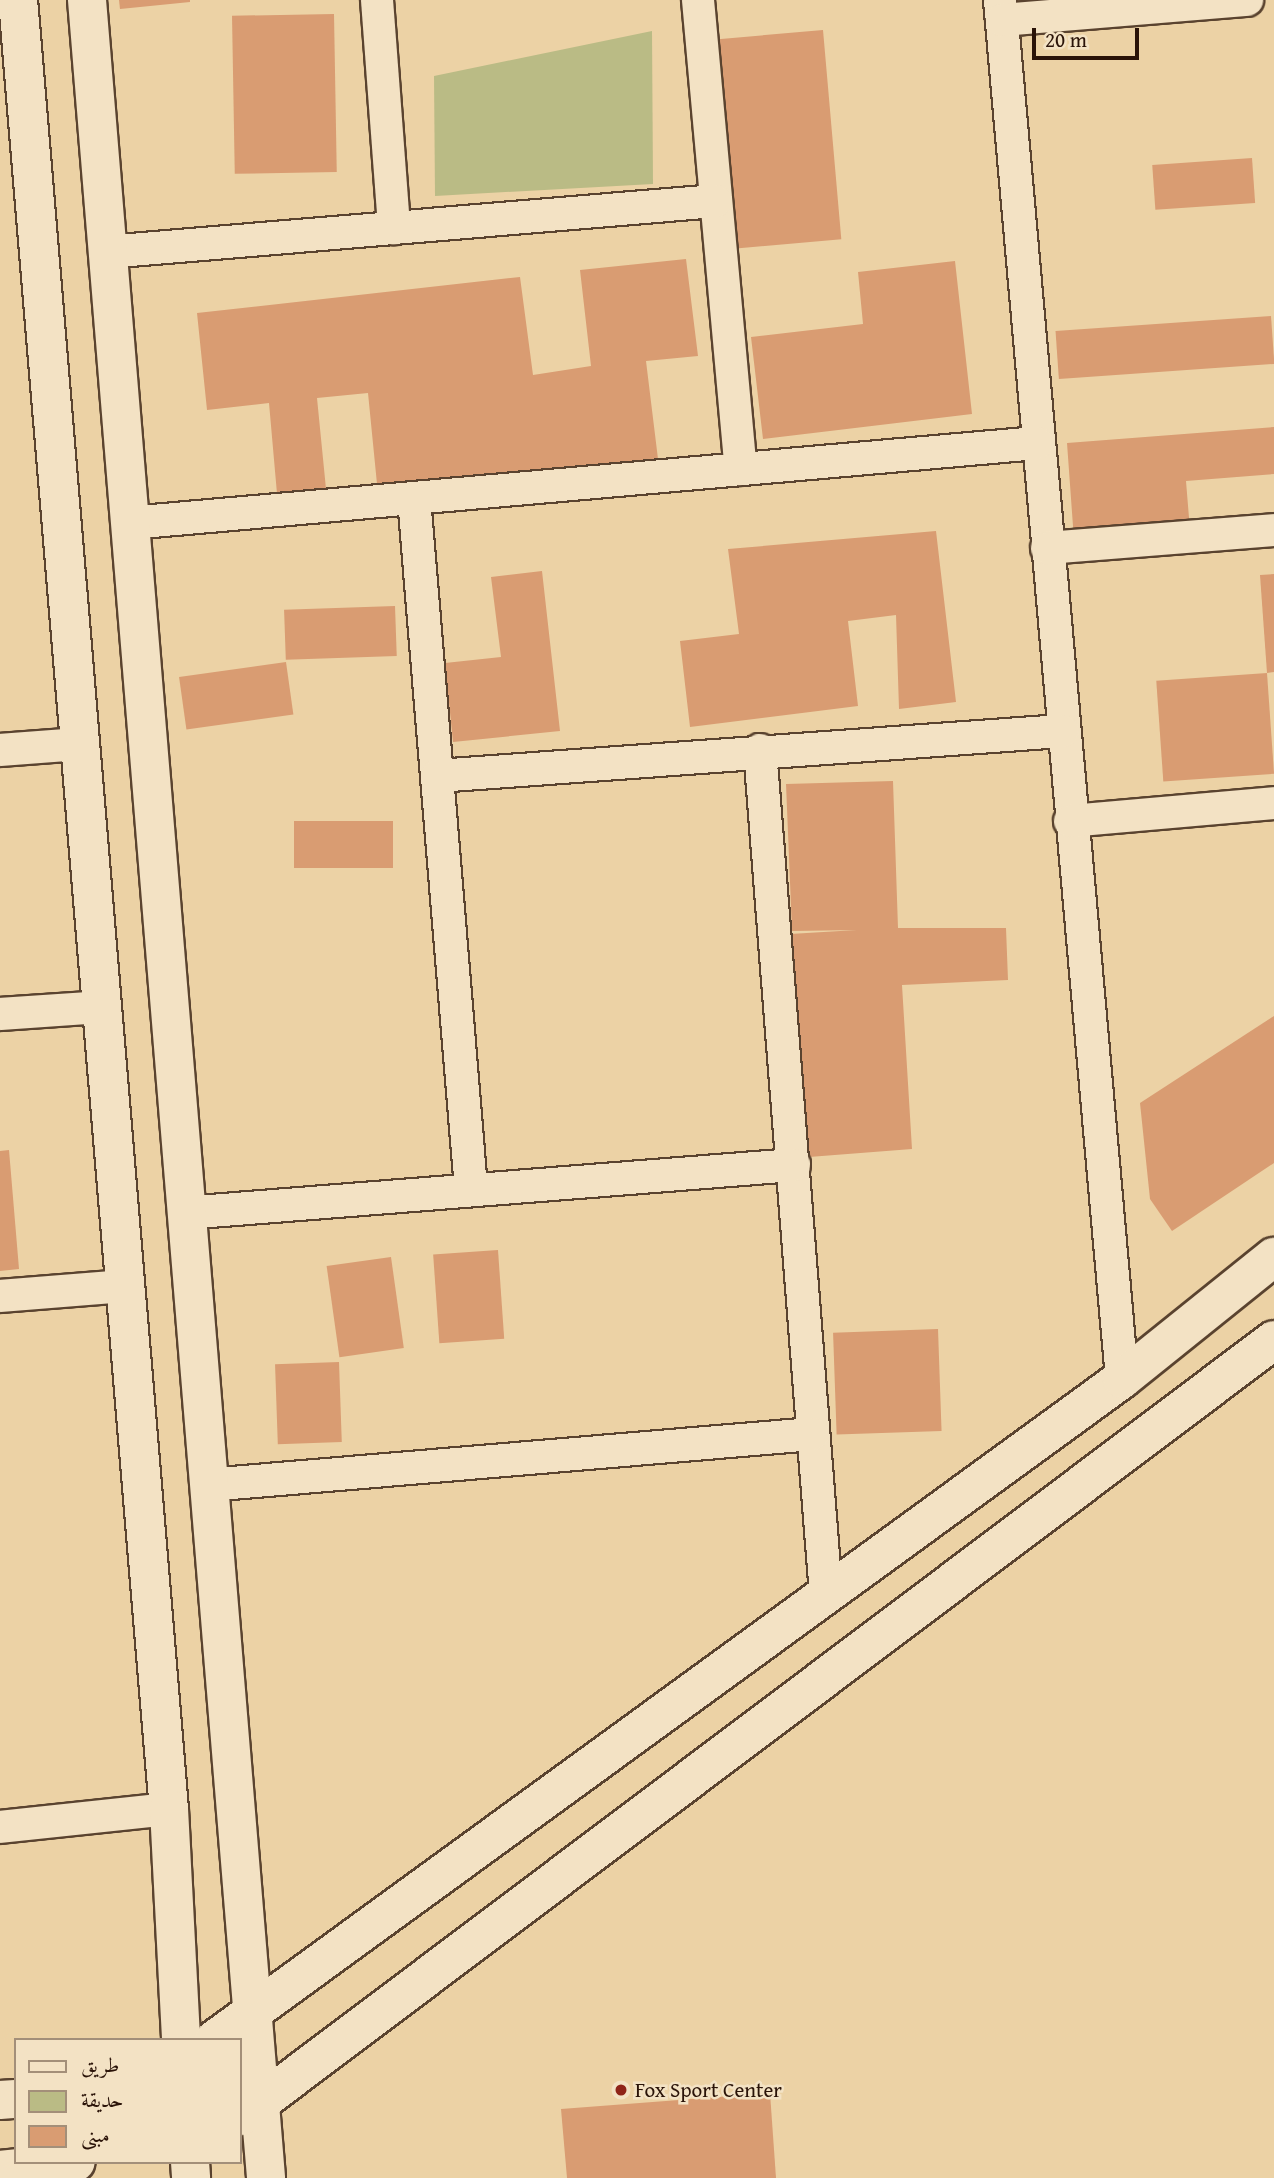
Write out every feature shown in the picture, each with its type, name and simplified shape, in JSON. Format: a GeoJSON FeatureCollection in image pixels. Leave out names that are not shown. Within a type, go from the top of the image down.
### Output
{"type":"FeatureCollection","features":[{"type":"Feature","properties":{"kind":"street"},"geometry":{"type":"LineString","coordinates":[[87,0],[250,2016],[249,2111],[266,2178]]}},
{"type":"Feature","properties":{"kind":"street"},"geometry":{"type":"LineString","coordinates":[[377,0],[394,228]]}},
{"type":"Feature","properties":{"kind":"street"},"geometry":{"type":"LineString","coordinates":[[698,0],[741,469]]}},
{"type":"Feature","properties":{"kind":"street"},"geometry":{"type":"LineString","coordinates":[[1122,1379],[1062,731],[1001,10],[1247,0]]}},
{"type":"Feature","properties":{"kind":"street"},"geometry":{"type":"LineString","coordinates":[[13,16],[103,1007],[169,1809],[181,2038]]}},
{"type":"Feature","properties":{"kind":"street"},"geometry":{"type":"LineString","coordinates":[[107,252],[716,201]]}},
{"type":"Feature","properties":{"kind":"street"},"geometry":{"type":"LineString","coordinates":[[130,523],[1037,443]]}},
{"type":"Feature","properties":{"kind":"street"},"geometry":{"type":"LineString","coordinates":[[414,498],[471,1188]]}},
{"type":"Feature","properties":{"kind":"street"},"geometry":{"type":"LineString","coordinates":[[1047,548],[1274,530]]}},
{"type":"Feature","properties":{"kind":"street"},"geometry":{"type":"LineString","coordinates":[[437,776],[760,750],[1062,731]]}},
{"type":"Feature","properties":{"kind":"street"},"geometry":{"type":"LineString","coordinates":[[0,750],[80,744]]}},
{"type":"Feature","properties":{"kind":"street"},"geometry":{"type":"LineString","coordinates":[[760,750],[826,1595]]}},
{"type":"Feature","properties":{"kind":"street"},"geometry":{"type":"LineString","coordinates":[[1070,821],[1274,803]]}},
{"type":"Feature","properties":{"kind":"street"},"geometry":{"type":"LineString","coordinates":[[0,1014],[103,1007]]}},
{"type":"Feature","properties":{"kind":"street"},"geometry":{"type":"LineString","coordinates":[[186,1213],[471,1188],[794,1165]]}},
{"type":"Feature","properties":{"kind":"street"},"geometry":{"type":"LineString","coordinates":[[217,2038],[1122,1379],[1274,1257]]}},
{"type":"Feature","properties":{"kind":"street"},"geometry":{"type":"LineString","coordinates":[[0,1297],[125,1286]]}},
{"type":"Feature","properties":{"kind":"street"},"geometry":{"type":"LineString","coordinates":[[249,2111],[1274,1340]]}},
{"type":"Feature","properties":{"kind":"street"},"geometry":{"type":"LineString","coordinates":[[208,1485],[813,1434]]}},
{"type":"Feature","properties":{"kind":"street"},"geometry":{"type":"LineString","coordinates":[[0,1827],[169,1809]]}},
{"type":"Feature","properties":{"kind":"street"},"geometry":{"type":"LineString","coordinates":[[0,2170],[57,2164]]}},
{"type":"Feature","properties":{"kind":"green space"},"geometry":{"type":"Polygon","coordinates":[[[652,31],[653,184],[435,196],[434,76],[652,31]]]}},
{"type":"Feature","properties":{"kind":"building"},"geometry":{"type":"Polygon","coordinates":[[[119,0],[190,0],[190,2],[120,9],[119,0]]]}},
{"type":"Feature","properties":{"kind":"building"},"geometry":{"type":"Polygon","coordinates":[[[334,14],[337,172],[235,174],[232,16],[334,14]]]}},
{"type":"Feature","properties":{"kind":"building"},"geometry":{"type":"Polygon","coordinates":[[[823,30],[841,239],[728,249],[709,40],[823,30]]]}},
{"type":"Feature","properties":{"kind":"building"},"geometry":{"type":"Polygon","coordinates":[[[1252,158],[1255,203],[1155,210],[1152,165],[1252,158]]]}},
{"type":"Feature","properties":{"kind":"building"},"geometry":{"type":"Polygon","coordinates":[[[686,259],[698,356],[646,361],[658,459],[377,484],[368,393],[317,398],[327,499],[278,505],[269,403],[207,410],[197,313],[520,277],[533,375],[591,366],[580,270],[686,259]]]}},
{"type":"Feature","properties":{"kind":"building"},"geometry":{"type":"Polygon","coordinates":[[[955,261],[972,414],[763,439],[751,337],[863,324],[858,272],[955,261]]]}},
{"type":"Feature","properties":{"kind":"building"},"geometry":{"type":"Polygon","coordinates":[[[1271,316],[1274,364],[1059,379],[1056,331],[1271,316]]]}},
{"type":"Feature","properties":{"kind":"building"},"geometry":{"type":"Polygon","coordinates":[[[1274,427],[1274,474],[1186,481],[1190,530],[1074,540],[1067,443],[1274,427]]]}},
{"type":"Feature","properties":{"kind":"building"},"geometry":{"type":"Polygon","coordinates":[[[936,531],[956,702],[899,709],[896,615],[848,621],[858,706],[690,727],[680,641],[739,634],[728,549],[936,531]]]}},
{"type":"Feature","properties":{"kind":"building"},"geometry":{"type":"Polygon","coordinates":[[[542,571],[560,731],[453,742],[445,663],[501,657],[491,577],[542,571]]]}},
{"type":"Feature","properties":{"kind":"building"},"geometry":{"type":"Polygon","coordinates":[[[1274,574],[1274,672],[1267,673],[1260,575],[1274,574]]]}},
{"type":"Feature","properties":{"kind":"building"},"geometry":{"type":"Polygon","coordinates":[[[395,606],[397,656],[286,660],[284,610],[395,606]]]}},
{"type":"Feature","properties":{"kind":"building"},"geometry":{"type":"Polygon","coordinates":[[[286,662],[293,714],[186,730],[179,677],[286,662]]]}},
{"type":"Feature","properties":{"kind":"building"},"geometry":{"type":"Polygon","coordinates":[[[1267,673],[1274,774],[1163,781],[1156,681],[1267,673]]]}},
{"type":"Feature","properties":{"kind":"building"},"geometry":{"type":"Polygon","coordinates":[[[893,781],[898,928],[1006,928],[1008,980],[902,985],[912,1149],[809,1157],[790,934],[857,930],[792,931],[786,784],[893,781]]]}},
{"type":"Feature","properties":{"kind":"building"},"geometry":{"type":"Polygon","coordinates":[[[294,821],[393,821],[393,868],[294,868],[294,821]]]}},
{"type":"Feature","properties":{"kind":"building"},"geometry":{"type":"Polygon","coordinates":[[[1274,1016],[1274,1163],[1172,1231],[1150,1199],[1140,1103],[1274,1016]]]}},
{"type":"Feature","properties":{"kind":"building"},"geometry":{"type":"Polygon","coordinates":[[[9,1150],[19,1269],[0,1271],[0,1151],[9,1150]]]}},
{"type":"Feature","properties":{"kind":"building"},"geometry":{"type":"Polygon","coordinates":[[[498,1250],[504,1339],[439,1343],[433,1255],[498,1250]]]}},
{"type":"Feature","properties":{"kind":"building"},"geometry":{"type":"Polygon","coordinates":[[[391,1257],[404,1348],[339,1357],[327,1266],[391,1257]]]}},
{"type":"Feature","properties":{"kind":"building"},"geometry":{"type":"Polygon","coordinates":[[[938,1329],[942,1431],[837,1435],[833,1333],[938,1329]]]}},
{"type":"Feature","properties":{"kind":"building"},"geometry":{"type":"Polygon","coordinates":[[[339,1362],[342,1442],[278,1444],[275,1364],[339,1362]]]}},
{"type":"Feature","properties":{"kind":"building"},"geometry":{"type":"Polygon","coordinates":[[[770,2093],[776,2178],[567,2178],[561,2109],[770,2093]]]}},
{"type":"Feature","properties":{"kind":"place","name":"Fox Sport Center"},"geometry":{"type":"Point","coordinates":[621,2090]}}]}
